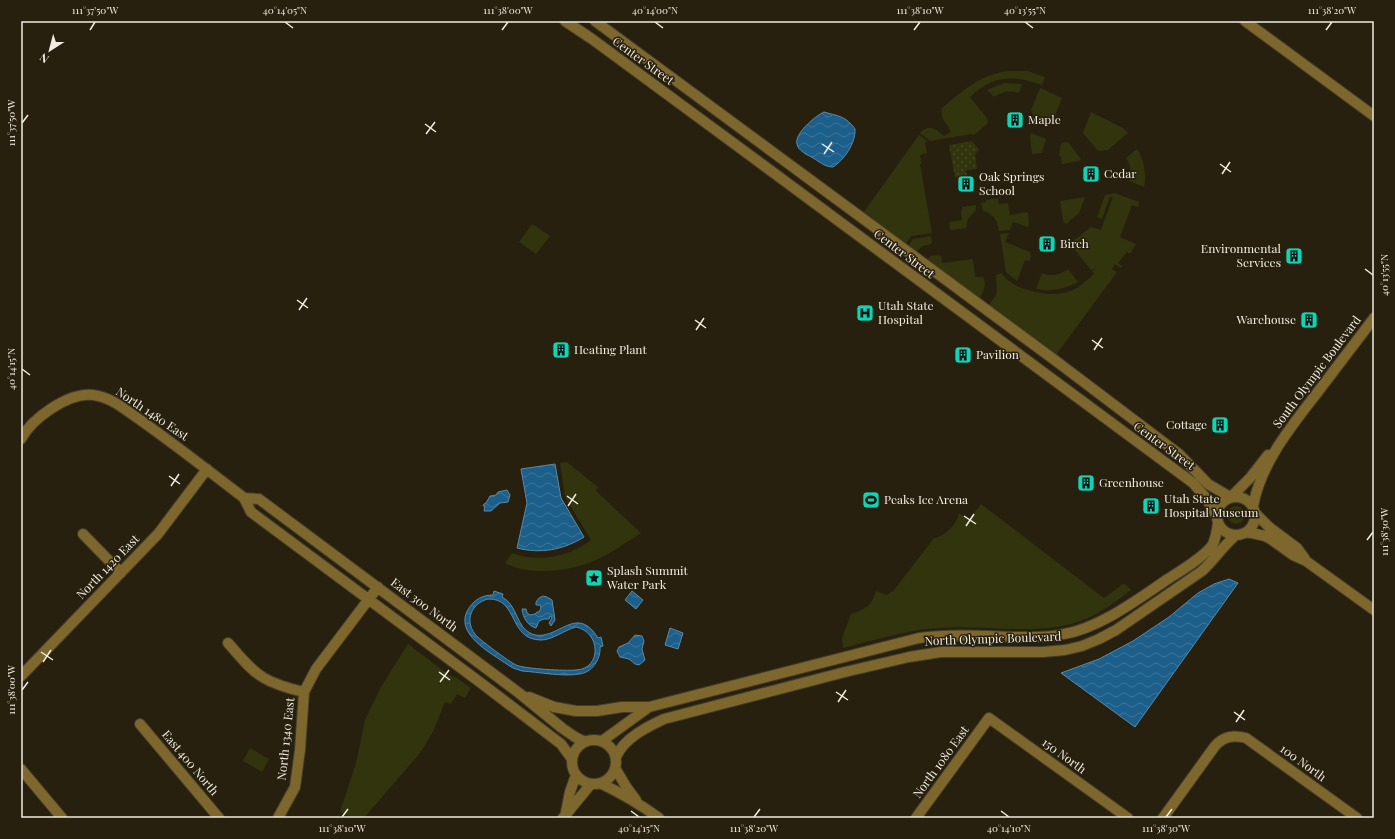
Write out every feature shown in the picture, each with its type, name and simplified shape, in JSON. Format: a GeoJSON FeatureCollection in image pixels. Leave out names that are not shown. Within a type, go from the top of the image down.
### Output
{"type":"FeatureCollection","features":[{"type":"Feature","properties":{"kind":"street"},"geometry":{"type":"LineString","coordinates":[[1244,21],[1374,116]]}},
{"type":"Feature","properties":{"kind":"street","name":"Center Street"},"geometry":{"type":"LineString","coordinates":[[567,22],[882,253],[1196,487],[1206,498],[1217,520]]}},
{"type":"Feature","properties":{"kind":"street"},"geometry":{"type":"LineString","coordinates":[[592,39],[598,23]]}},
{"type":"Feature","properties":{"kind":"street","name":"Center Street"},"geometry":{"type":"LineString","coordinates":[[598,23],[892,239],[1154,435],[1184,458],[1208,484],[1231,497]]}},
{"type":"Feature","properties":{"kind":"street"},"geometry":{"type":"LineString","coordinates":[[757,161],[767,147]]}},
{"type":"Feature","properties":{"kind":"street"},"geometry":{"type":"LineString","coordinates":[[882,253],[892,239]]}},
{"type":"Feature","properties":{"kind":"street"},"geometry":{"type":"LineString","coordinates":[[961,312],[971,299]]}},
{"type":"Feature","properties":{"kind":"street","name":"South Olympic Boulevard"},"geometry":{"type":"LineString","coordinates":[[1231,497],[1250,478],[1263,460],[1280,442],[1374,318]]}},
{"type":"Feature","properties":{"kind":"street"},"geometry":{"type":"LineString","coordinates":[[1053,380],[1063,367]]}},
{"type":"Feature","properties":{"kind":"street","name":"North 1480 East"},"geometry":{"type":"LineString","coordinates":[[21,439],[24,433],[40,416],[61,402],[70,397],[94,395],[109,399],[159,433],[207,469]]}},
{"type":"Feature","properties":{"kind":"street"},"geometry":{"type":"LineString","coordinates":[[1144,448],[1154,435]]}},
{"type":"Feature","properties":{"kind":"street","name":"South Olympic Boulevard"},"geometry":{"type":"LineString","coordinates":[[1254,510],[1256,492],[1259,483],[1280,442]]}},
{"type":"Feature","properties":{"kind":"street","name":"East 300 North"},"geometry":{"type":"LineString","coordinates":[[207,469],[244,498],[251,512],[561,744],[572,759]]}},
{"type":"Feature","properties":{"kind":"street","name":"North 1420 East"},"geometry":{"type":"LineString","coordinates":[[21,676],[158,534],[207,469]]}},
{"type":"Feature","properties":{"kind":"street"},"geometry":{"type":"LineString","coordinates":[[1254,510],[1254,524],[1247,532],[1236,536],[1225,532],[1217,520],[1219,507],[1226,499],[1231,497],[1243,498],[1250,503],[1254,510],[1269,527],[1297,548],[1306,561]]}},
{"type":"Feature","properties":{"kind":"street","name":"East 300 North"},"geometry":{"type":"LineString","coordinates":[[244,498],[259,498],[519,693],[562,728],[585,742]]}},
{"type":"Feature","properties":{"kind":"street","name":"North Olympic Boulevard"},"geometry":{"type":"LineString","coordinates":[[602,741],[649,707],[919,638],[938,635],[1037,637],[1064,635],[1083,629],[1096,624],[1144,596],[1191,564],[1208,550],[1215,538],[1217,520]]}},
{"type":"Feature","properties":{"kind":"street"},"geometry":{"type":"LineString","coordinates":[[1247,532],[1265,536],[1272,540],[1293,555],[1306,561],[1374,610]]}},
{"type":"Feature","properties":{"kind":"street"},"geometry":{"type":"LineString","coordinates":[[83,534],[121,573]]}},
{"type":"Feature","properties":{"kind":"street","name":"North Olympic Boulevard"},"geometry":{"type":"LineString","coordinates":[[616,757],[622,747],[635,736],[664,719],[845,672],[909,657],[941,652],[1043,652],[1065,650],[1082,646],[1116,630],[1202,571],[1236,536]]}},
{"type":"Feature","properties":{"kind":"street","name":"North 1340 East"},"geometry":{"type":"LineString","coordinates":[[278,818],[295,787],[300,750],[304,692],[316,669],[378,587]]}},
{"type":"Feature","properties":{"kind":"street"},"geometry":{"type":"LineString","coordinates":[[228,643],[248,665],[264,678],[304,692]]}},
{"type":"Feature","properties":{"kind":"street"},"geometry":{"type":"LineString","coordinates":[[519,693],[549,706],[576,711],[597,711],[622,707],[649,707]]}},
{"type":"Feature","properties":{"kind":"street","name":"150 North"},"geometry":{"type":"LineString","coordinates":[[987,721],[989,718],[1128,818]]}},
{"type":"Feature","properties":{"kind":"street","name":"North 1080 East"},"geometry":{"type":"LineString","coordinates":[[916,818],[987,721]]}},
{"type":"Feature","properties":{"kind":"street","name":"East 400 North"},"geometry":{"type":"LineString","coordinates":[[140,724],[220,818]]}},
{"type":"Feature","properties":{"kind":"street","name":"100 North"},"geometry":{"type":"LineString","coordinates":[[1162,818],[1220,740],[1232,736],[1246,738],[1357,818]]}},
{"type":"Feature","properties":{"kind":"street"},"geometry":{"type":"LineString","coordinates":[[564,816],[595,784],[605,781],[611,776],[615,768],[616,757],[613,750],[602,741],[592,740],[578,746],[572,759],[571,763],[576,775],[582,780],[595,784],[615,790],[640,804],[659,818]]}},
{"type":"Feature","properties":{"kind":"street"},"geometry":{"type":"LineString","coordinates":[[615,768],[627,788],[640,804]]}},
{"type":"Feature","properties":{"kind":"street"},"geometry":{"type":"LineString","coordinates":[[21,769],[62,818]]}},
{"type":"Feature","properties":{"kind":"street"},"geometry":{"type":"LineString","coordinates":[[564,816],[576,775]]}},
{"type":"Feature","properties":{"kind":"green space"},"geometry":{"type":"Polygon","coordinates":[[[1007,71],[1028,71],[1045,77],[1042,85],[1012,79],[995,81],[987,84],[970,97],[987,118],[988,123],[974,135],[971,134],[930,141],[920,133],[926,128],[935,129],[944,136],[951,132],[942,118],[942,108],[979,80],[1007,71]]]}},
{"type":"Feature","properties":{"kind":"green space"},"geometry":{"type":"Polygon","coordinates":[[[1004,83],[1022,84],[1019,93],[1006,92],[994,97],[987,90],[1004,83]]]}},
{"type":"Feature","properties":{"kind":"green space"},"geometry":{"type":"Polygon","coordinates":[[[1040,88],[1062,98],[1052,123],[1033,116],[1031,110],[1040,88]]]}},
{"type":"Feature","properties":{"kind":"green space"},"geometry":{"type":"Polygon","coordinates":[[[1091,112],[1123,128],[1128,133],[1108,150],[1098,151],[1083,133],[1091,112]]]}},
{"type":"Feature","properties":{"kind":"green space"},"geometry":{"type":"Polygon","coordinates":[[[1031,133],[1046,139],[1042,153],[1032,154],[1030,138],[1031,133]]]}},
{"type":"Feature","properties":{"kind":"green space"},"geometry":{"type":"Polygon","coordinates":[[[919,135],[928,141],[925,142],[927,153],[920,155],[922,164],[920,164],[932,233],[911,236],[906,244],[863,213],[919,135]]]}},
{"type":"Feature","properties":{"kind":"green space"},"geometry":{"type":"Polygon","coordinates":[[[972,141],[979,150],[975,154],[977,169],[966,170],[967,175],[955,177],[949,145],[972,141]]]}},
{"type":"Feature","properties":{"kind":"green space"},"geometry":{"type":"Polygon","coordinates":[[[1064,142],[1068,142],[1081,159],[1079,161],[1062,164],[1061,156],[1059,156],[1060,146],[1064,142]]]}},
{"type":"Feature","properties":{"kind":"green space"},"geometry":{"type":"Polygon","coordinates":[[[1137,149],[1144,167],[1144,187],[1129,181],[1130,169],[1126,158],[1137,149]]]}},
{"type":"Feature","properties":{"kind":"green space"},"geometry":{"type":"Polygon","coordinates":[[[1115,193],[1139,202],[1138,207],[1132,205],[1120,237],[1136,244],[1130,254],[1127,252],[1118,263],[1122,266],[1121,268],[1115,264],[1112,269],[1117,272],[1056,355],[989,306],[996,295],[996,275],[1002,273],[1008,280],[1022,288],[1042,293],[1063,293],[1077,288],[1094,274],[1092,271],[1096,268],[1091,270],[1075,250],[1073,241],[1091,227],[1101,230],[1113,197],[1110,197],[1102,219],[1097,217],[1105,195],[1115,193]]]}},
{"type":"Feature","properties":{"kind":"green space"},"geometry":{"type":"Polygon","coordinates":[[[1085,197],[1079,213],[1066,224],[1063,221],[1060,201],[1085,197]]]}},
{"type":"Feature","properties":{"kind":"green space"},"geometry":{"type":"Polygon","coordinates":[[[998,198],[999,204],[1008,203],[1010,215],[1028,212],[1028,227],[1013,222],[1010,230],[999,231],[996,221],[990,214],[983,211],[981,203],[986,202],[986,200],[998,198]]]}},
{"type":"Feature","properties":{"kind":"green space"},"geometry":{"type":"Polygon","coordinates":[[[976,205],[976,210],[968,219],[966,228],[950,230],[949,222],[962,220],[962,207],[976,205]]]}},
{"type":"Feature","properties":{"kind":"green space"},"geometry":{"type":"Polygon","coordinates":[[[532,224],[550,236],[536,254],[519,242],[532,224]]]}},
{"type":"Feature","properties":{"kind":"green space"},"geometry":{"type":"Polygon","coordinates":[[[1009,233],[1005,242],[1030,252],[1031,257],[1029,261],[1025,260],[1017,281],[1006,272],[1000,234],[1009,233]]]}},
{"type":"Feature","properties":{"kind":"green space"},"geometry":{"type":"Polygon","coordinates":[[[931,236],[931,244],[923,246],[916,252],[908,246],[913,239],[931,236]]]}},
{"type":"Feature","properties":{"kind":"green space"},"geometry":{"type":"Polygon","coordinates":[[[931,256],[941,256],[942,263],[973,259],[975,277],[983,277],[985,282],[984,290],[980,298],[926,260],[931,256]]]}},
{"type":"Feature","properties":{"kind":"green space"},"geometry":{"type":"Polygon","coordinates":[[[1068,269],[1078,282],[1058,289],[1036,289],[1042,273],[1055,275],[1068,269]]]}},
{"type":"Feature","properties":{"kind":"green space"},"geometry":{"type":"Polygon","coordinates":[[[567,462],[599,488],[595,490],[641,533],[604,556],[577,567],[552,571],[539,571],[526,570],[505,563],[512,553],[532,558],[553,557],[573,551],[591,540],[565,497],[560,463],[567,462]]]}},
{"type":"Feature","properties":{"kind":"green space"},"geometry":{"type":"Polygon","coordinates":[[[981,504],[1104,598],[1123,584],[1131,590],[1100,612],[1071,624],[1034,629],[958,627],[928,629],[891,636],[843,648],[842,638],[851,614],[867,607],[872,601],[876,591],[887,595],[894,590],[934,538],[946,533],[950,529],[956,521],[959,513],[969,520],[981,504]]]}},
{"type":"Feature","properties":{"kind":"green space"},"geometry":{"type":"Polygon","coordinates":[[[1236,506],[1242,509],[1245,515],[1242,521],[1236,524],[1230,521],[1227,515],[1230,509],[1236,506]]]}},
{"type":"Feature","properties":{"kind":"green space"},"geometry":{"type":"Polygon","coordinates":[[[408,644],[449,675],[457,678],[471,688],[465,698],[457,694],[451,704],[445,702],[433,732],[420,753],[364,818],[353,818],[340,812],[356,763],[365,720],[381,687],[408,644]]]}},
{"type":"Feature","properties":{"kind":"green space"},"geometry":{"type":"Polygon","coordinates":[[[250,748],[269,759],[262,772],[243,761],[250,748]]]}},
{"type":"Feature","properties":{"kind":"water"},"geometry":{"type":"Polygon","coordinates":[[[824,112],[845,119],[855,129],[854,140],[848,151],[845,156],[833,167],[825,165],[799,149],[797,144],[799,135],[806,126],[824,112]]]}},
{"type":"Feature","properties":{"kind":"water"},"geometry":{"type":"Polygon","coordinates":[[[555,464],[561,498],[584,537],[568,545],[552,550],[535,551],[517,548],[527,503],[521,469],[555,464]]]}},
{"type":"Feature","properties":{"kind":"water"},"geometry":{"type":"Polygon","coordinates":[[[507,490],[510,495],[508,502],[500,503],[491,511],[484,511],[485,506],[483,506],[490,496],[507,490]]]}},
{"type":"Feature","properties":{"kind":"water"},"geometry":{"type":"Polygon","coordinates":[[[1229,579],[1238,583],[1135,727],[1061,673],[1099,659],[1133,641],[1169,617],[1198,593],[1214,584],[1229,579]]]}},
{"type":"Feature","properties":{"kind":"water"},"geometry":{"type":"Polygon","coordinates":[[[494,591],[503,594],[502,597],[511,605],[523,627],[532,634],[541,635],[550,633],[574,623],[582,623],[590,628],[598,638],[601,637],[603,646],[600,647],[599,656],[595,665],[584,673],[573,675],[551,674],[522,671],[513,668],[492,655],[469,634],[465,617],[471,605],[477,600],[493,595],[494,591]],[[488,599],[478,604],[471,613],[470,623],[477,637],[507,660],[516,665],[536,669],[555,670],[576,670],[584,668],[590,664],[594,657],[594,643],[584,630],[576,627],[545,640],[531,638],[523,633],[505,605],[498,600],[488,599]]]}},
{"type":"Feature","properties":{"kind":"water"},"geometry":{"type":"Polygon","coordinates":[[[632,591],[643,600],[636,609],[625,600],[632,591]]]}},
{"type":"Feature","properties":{"kind":"water"},"geometry":{"type":"Polygon","coordinates":[[[543,596],[552,600],[555,620],[551,626],[549,623],[552,618],[550,616],[549,619],[539,621],[536,628],[526,621],[522,609],[526,609],[527,613],[530,615],[539,612],[541,608],[540,605],[536,605],[536,602],[543,596]]]}},
{"type":"Feature","properties":{"kind":"water"},"geometry":{"type":"Polygon","coordinates":[[[670,628],[683,633],[678,649],[665,645],[670,628]]]}},
{"type":"Feature","properties":{"kind":"water"},"geometry":{"type":"Polygon","coordinates":[[[635,635],[642,636],[644,641],[642,649],[645,660],[639,665],[635,664],[629,659],[620,657],[617,651],[619,647],[628,643],[635,635]]]}},
{"type":"Feature","properties":{"kind":"place","name":"Maple"},"geometry":{"type":"Point","coordinates":[1015,120]}},
{"type":"Feature","properties":{"kind":"place","name":"Cedar"},"geometry":{"type":"Point","coordinates":[1091,174]}},
{"type":"Feature","properties":{"kind":"place","name":"Oak Springs School"},"geometry":{"type":"Point","coordinates":[966,184]}},
{"type":"Feature","properties":{"kind":"place","name":"Birch"},"geometry":{"type":"Point","coordinates":[1047,244]}},
{"type":"Feature","properties":{"kind":"place","name":"Environmental Services"},"geometry":{"type":"Point","coordinates":[1294,256]}},
{"type":"Feature","properties":{"kind":"place","name":"Utah State Hospital"},"geometry":{"type":"Point","coordinates":[865,313]}},
{"type":"Feature","properties":{"kind":"place","name":"Warehouse"},"geometry":{"type":"Point","coordinates":[1309,320]}},
{"type":"Feature","properties":{"kind":"place","name":"Heating Plant"},"geometry":{"type":"Point","coordinates":[561,350]}},
{"type":"Feature","properties":{"kind":"place","name":"Pavilion"},"geometry":{"type":"Point","coordinates":[963,355]}},
{"type":"Feature","properties":{"kind":"place","name":"Cottage"},"geometry":{"type":"Point","coordinates":[1220,425]}},
{"type":"Feature","properties":{"kind":"place","name":"Greenhouse"},"geometry":{"type":"Point","coordinates":[1086,483]}},
{"type":"Feature","properties":{"kind":"place","name":"Peaks Ice Arena"},"geometry":{"type":"Point","coordinates":[871,500]}},
{"type":"Feature","properties":{"kind":"place","name":"Utah State Hospital Museum"},"geometry":{"type":"Point","coordinates":[1151,506]}},
{"type":"Feature","properties":{"kind":"place","name":"Splash Summit Water Park"},"geometry":{"type":"Point","coordinates":[594,578]}}]}
